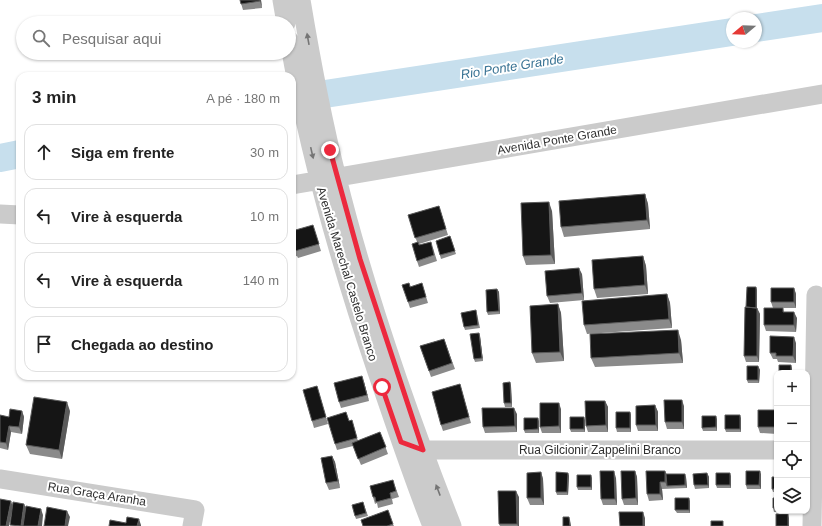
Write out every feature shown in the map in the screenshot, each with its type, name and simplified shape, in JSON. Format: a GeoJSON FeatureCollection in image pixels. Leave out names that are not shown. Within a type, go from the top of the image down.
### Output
{"type":"FeatureCollection","features":[{"type":"Feature","properties":{"kind":"street"},"geometry":{"type":"LineString","coordinates":[[282,0],[285,16]]}},
{"type":"Feature","properties":{"kind":"street","name":"Avenida Marechal Castelo Branco"},"geometry":{"type":"LineString","coordinates":[[301,0],[322,112],[328,180],[356,310],[401,442],[432,526]]}},
{"type":"Feature","properties":{"kind":"street","name":"Avenida Marechal Castelo Branco"},"geometry":{"type":"LineString","coordinates":[[292,60],[294,72]]}},
{"type":"Feature","properties":{"kind":"street","name":"Avenida Marechal Castelo Branco"},"geometry":{"type":"LineString","coordinates":[[296,81],[303,115],[371,296],[423,450],[452,526]]}},
{"type":"Feature","properties":{"kind":"street","name":"Avenida Ponte Grande"},"geometry":{"type":"LineString","coordinates":[[296,184],[822,94]]}},
{"type":"Feature","properties":{"kind":"street"},"geometry":{"type":"LineString","coordinates":[[0,214],[16,215]]}},
{"type":"Feature","properties":{"kind":"street"},"geometry":{"type":"LineString","coordinates":[[812,526],[816,295]]}},
{"type":"Feature","properties":{"kind":"street","name":"Rua Gilcionir Zappelini Branco"},"geometry":{"type":"LineString","coordinates":[[401,442],[423,450],[774,450]]}},
{"type":"Feature","properties":{"kind":"street","name":"Rua Graça Aranha"},"geometry":{"type":"LineString","coordinates":[[0,479],[194,518]]}},
{"type":"Feature","properties":{"kind":"building"},"geometry":{"type":"Polygon","coordinates":[[[240,0],[260,0],[260,1],[241,4],[240,0]]]}},
{"type":"Feature","properties":{"kind":"building"},"geometry":{"type":"Polygon","coordinates":[[[645,194],[647,220],[561,227],[559,201],[645,194]]]}},
{"type":"Feature","properties":{"kind":"building"},"geometry":{"type":"Polygon","coordinates":[[[549,202],[551,255],[523,256],[521,203],[549,202]]]}},
{"type":"Feature","properties":{"kind":"building"},"geometry":{"type":"Polygon","coordinates":[[[439,206],[446,229],[415,238],[408,215],[439,206]]]}},
{"type":"Feature","properties":{"kind":"building"},"geometry":{"type":"Polygon","coordinates":[[[313,225],[319,244],[296,251],[296,230],[313,225]]]}},
{"type":"Feature","properties":{"kind":"building"},"geometry":{"type":"Polygon","coordinates":[[[450,236],[455,251],[440,255],[436,241],[450,236]]]}},
{"type":"Feature","properties":{"kind":"building"},"geometry":{"type":"Polygon","coordinates":[[[418,242],[419,245],[431,242],[434,255],[417,261],[412,244],[418,242]]]}},
{"type":"Feature","properties":{"kind":"building"},"geometry":{"type":"Polygon","coordinates":[[[643,256],[645,285],[594,289],[592,260],[643,256]]]}},
{"type":"Feature","properties":{"kind":"building"},"geometry":{"type":"Polygon","coordinates":[[[579,268],[582,293],[547,296],[545,271],[579,268]]]}},
{"type":"Feature","properties":{"kind":"building"},"geometry":{"type":"Polygon","coordinates":[[[409,283],[410,287],[422,283],[426,297],[408,302],[402,285],[409,283]]]}},
{"type":"Feature","properties":{"kind":"building"},"geometry":{"type":"Polygon","coordinates":[[[747,287],[756,287],[756,308],[746,307],[747,287]]]}},
{"type":"Feature","properties":{"kind":"building"},"geometry":{"type":"Polygon","coordinates":[[[771,288],[794,288],[794,302],[771,302],[771,288]]]}},
{"type":"Feature","properties":{"kind":"building"},"geometry":{"type":"Polygon","coordinates":[[[497,289],[499,311],[487,312],[486,290],[497,289]]]}},
{"type":"Feature","properties":{"kind":"building"},"geometry":{"type":"Polygon","coordinates":[[[667,294],[669,319],[584,325],[582,301],[667,294]]]}},
{"type":"Feature","properties":{"kind":"building"},"geometry":{"type":"Polygon","coordinates":[[[558,304],[560,352],[532,353],[530,306],[558,304]]]}},
{"type":"Feature","properties":{"kind":"building"},"geometry":{"type":"Polygon","coordinates":[[[745,307],[757,308],[757,356],[744,356],[745,307]]]}},
{"type":"Feature","properties":{"kind":"building"},"geometry":{"type":"Polygon","coordinates":[[[764,308],[783,308],[783,312],[794,312],[794,325],[764,325],[764,308]]]}},
{"type":"Feature","properties":{"kind":"building"},"geometry":{"type":"Polygon","coordinates":[[[476,310],[478,325],[464,327],[461,313],[476,310]]]}},
{"type":"Feature","properties":{"kind":"building"},"geometry":{"type":"Polygon","coordinates":[[[678,330],[679,353],[591,358],[590,334],[678,330]]]}},
{"type":"Feature","properties":{"kind":"building"},"geometry":{"type":"Polygon","coordinates":[[[479,333],[482,358],[474,359],[470,334],[479,333]]]}},
{"type":"Feature","properties":{"kind":"building"},"geometry":{"type":"Polygon","coordinates":[[[770,336],[794,337],[793,356],[776,356],[776,353],[770,353],[770,336]]]}},
{"type":"Feature","properties":{"kind":"building"},"geometry":{"type":"Polygon","coordinates":[[[444,339],[452,363],[429,371],[420,346],[444,339]]]}},
{"type":"Feature","properties":{"kind":"building"},"geometry":{"type":"Polygon","coordinates":[[[779,365],[791,365],[791,370],[779,370],[779,365]]]}},
{"type":"Feature","properties":{"kind":"building"},"geometry":{"type":"Polygon","coordinates":[[[747,366],[758,366],[758,380],[747,380],[747,366]]]}},
{"type":"Feature","properties":{"kind":"building"},"geometry":{"type":"Polygon","coordinates":[[[362,376],[367,395],[339,402],[334,383],[362,376]]]}},
{"type":"Feature","properties":{"kind":"building"},"geometry":{"type":"Polygon","coordinates":[[[510,382],[511,403],[504,403],[503,383],[510,382]]]}},
{"type":"Feature","properties":{"kind":"building"},"geometry":{"type":"Polygon","coordinates":[[[460,384],[469,417],[441,425],[432,392],[460,384]]]}},
{"type":"Feature","properties":{"kind":"building"},"geometry":{"type":"Polygon","coordinates":[[[317,386],[326,417],[312,421],[303,390],[317,386]]]}},
{"type":"Feature","properties":{"kind":"building"},"geometry":{"type":"Polygon","coordinates":[[[34,397],[67,402],[59,450],[26,445],[34,397]]]}},
{"type":"Feature","properties":{"kind":"building"},"geometry":{"type":"Polygon","coordinates":[[[664,400],[682,400],[682,422],[665,422],[664,400]]]}},
{"type":"Feature","properties":{"kind":"building"},"geometry":{"type":"Polygon","coordinates":[[[585,401],[605,401],[606,425],[586,426],[585,401]]]}},
{"type":"Feature","properties":{"kind":"building"},"geometry":{"type":"Polygon","coordinates":[[[540,403],[559,403],[559,426],[540,427],[540,403]]]}},
{"type":"Feature","properties":{"kind":"building"},"geometry":{"type":"Polygon","coordinates":[[[655,405],[656,425],[636,425],[636,406],[655,405]]]}},
{"type":"Feature","properties":{"kind":"building"},"geometry":{"type":"Polygon","coordinates":[[[482,408],[514,408],[515,426],[483,427],[482,408]]]}},
{"type":"Feature","properties":{"kind":"building"},"geometry":{"type":"Polygon","coordinates":[[[10,409],[22,411],[19,427],[9,426],[6,443],[0,442],[0,415],[9,417],[10,409]]]}},
{"type":"Feature","properties":{"kind":"building"},"geometry":{"type":"Polygon","coordinates":[[[758,410],[774,410],[774,427],[758,427],[758,410]]]}},
{"type":"Feature","properties":{"kind":"building"},"geometry":{"type":"Polygon","coordinates":[[[346,412],[349,421],[352,420],[357,438],[335,444],[327,418],[346,412]]]}},
{"type":"Feature","properties":{"kind":"building"},"geometry":{"type":"Polygon","coordinates":[[[616,412],[630,412],[630,428],[616,428],[616,412]]]}},
{"type":"Feature","properties":{"kind":"building"},"geometry":{"type":"Polygon","coordinates":[[[725,415],[740,415],[740,429],[725,429],[725,415]]]}},
{"type":"Feature","properties":{"kind":"building"},"geometry":{"type":"Polygon","coordinates":[[[702,416],[716,416],[716,427],[702,428],[702,416]]]}},
{"type":"Feature","properties":{"kind":"building"},"geometry":{"type":"Polygon","coordinates":[[[570,417],[584,417],[584,429],[570,429],[570,417]]]}},
{"type":"Feature","properties":{"kind":"building"},"geometry":{"type":"Polygon","coordinates":[[[524,418],[538,418],[538,429],[524,430],[524,418]]]}},
{"type":"Feature","properties":{"kind":"building"},"geometry":{"type":"Polygon","coordinates":[[[380,432],[386,447],[358,459],[352,443],[380,432]]]}},
{"type":"Feature","properties":{"kind":"building"},"geometry":{"type":"Polygon","coordinates":[[[332,456],[338,481],[326,483],[321,458],[332,456]]]}},
{"type":"Feature","properties":{"kind":"building"},"geometry":{"type":"Polygon","coordinates":[[[600,471],[614,471],[615,499],[601,499],[600,471]]]}},
{"type":"Feature","properties":{"kind":"building"},"geometry":{"type":"Polygon","coordinates":[[[621,471],[635,471],[636,498],[622,499],[621,471]]]}},
{"type":"Feature","properties":{"kind":"building"},"geometry":{"type":"Polygon","coordinates":[[[646,471],[665,471],[665,482],[660,482],[660,494],[647,494],[646,471]]]}},
{"type":"Feature","properties":{"kind":"building"},"geometry":{"type":"Polygon","coordinates":[[[746,471],[760,471],[759,485],[746,485],[746,471]]]}},
{"type":"Feature","properties":{"kind":"building"},"geometry":{"type":"Polygon","coordinates":[[[541,472],[541,498],[527,498],[527,473],[541,472]]]}},
{"type":"Feature","properties":{"kind":"building"},"geometry":{"type":"Polygon","coordinates":[[[556,472],[568,473],[567,492],[556,492],[556,472]]]}},
{"type":"Feature","properties":{"kind":"building"},"geometry":{"type":"Polygon","coordinates":[[[707,473],[708,485],[694,485],[693,474],[707,473]]]}},
{"type":"Feature","properties":{"kind":"building"},"geometry":{"type":"Polygon","coordinates":[[[716,473],[730,473],[730,485],[716,485],[716,473]]]}},
{"type":"Feature","properties":{"kind":"building"},"geometry":{"type":"Polygon","coordinates":[[[666,474],[685,474],[685,485],[667,486],[666,474]]]}},
{"type":"Feature","properties":{"kind":"building"},"geometry":{"type":"Polygon","coordinates":[[[577,475],[591,475],[591,487],[577,487],[577,475]]]}},
{"type":"Feature","properties":{"kind":"building"},"geometry":{"type":"Polygon","coordinates":[[[772,477],[774,477],[774,489],[772,489],[772,477]]]}},
{"type":"Feature","properties":{"kind":"building"},"geometry":{"type":"Polygon","coordinates":[[[393,480],[396,491],[390,493],[391,498],[376,502],[370,486],[393,480]]]}},
{"type":"Feature","properties":{"kind":"building"},"geometry":{"type":"Polygon","coordinates":[[[498,491],[516,491],[517,524],[499,524],[498,491]]]}},
{"type":"Feature","properties":{"kind":"building"},"geometry":{"type":"Polygon","coordinates":[[[675,498],[689,498],[689,510],[675,510],[675,498]]]}},
{"type":"Feature","properties":{"kind":"building"},"geometry":{"type":"Polygon","coordinates":[[[0,499],[11,501],[6,526],[0,526],[0,499]]]}},
{"type":"Feature","properties":{"kind":"building"},"geometry":{"type":"Polygon","coordinates":[[[13,502],[24,504],[21,526],[10,525],[13,502]]]}},
{"type":"Feature","properties":{"kind":"building"},"geometry":{"type":"Polygon","coordinates":[[[363,502],[366,513],[355,516],[352,505],[363,502]]]}},
{"type":"Feature","properties":{"kind":"building"},"geometry":{"type":"Polygon","coordinates":[[[26,506],[41,509],[38,526],[23,526],[26,506]]]}},
{"type":"Feature","properties":{"kind":"building"},"geometry":{"type":"Polygon","coordinates":[[[47,507],[67,511],[65,526],[44,526],[47,507]]]}},
{"type":"Feature","properties":{"kind":"building"},"geometry":{"type":"Polygon","coordinates":[[[388,510],[393,524],[387,526],[363,526],[361,520],[388,510]]]}},
{"type":"Feature","properties":{"kind":"building"},"geometry":{"type":"Polygon","coordinates":[[[619,512],[643,512],[643,526],[620,526],[619,512]]]}},
{"type":"Feature","properties":{"kind":"building"},"geometry":{"type":"Polygon","coordinates":[[[776,514],[788,514],[788,526],[776,526],[776,514]]]}},
{"type":"Feature","properties":{"kind":"building"},"geometry":{"type":"Polygon","coordinates":[[[127,517],[139,519],[137,526],[109,526],[110,520],[126,523],[127,517]]]}},
{"type":"Feature","properties":{"kind":"building"},"geometry":{"type":"Polygon","coordinates":[[[563,517],[569,517],[570,526],[563,526],[563,517]]]}},
{"type":"Feature","properties":{"kind":"building"},"geometry":{"type":"Polygon","coordinates":[[[711,521],[723,521],[723,526],[711,526],[711,521]]]}},
{"type":"Feature","properties":{"kind":"waterway","name":"Rio Ponte Grande"},"geometry":{"type":"LineString","coordinates":[[762,27],[822,18]]}},
{"type":"Feature","properties":{"kind":"waterway","name":"Rio Ponte Grande"},"geometry":{"type":"LineString","coordinates":[[296,98],[726,33]]}},
{"type":"Feature","properties":{"kind":"waterway","name":"Rio Ponte Grande"},"geometry":{"type":"LineString","coordinates":[[0,158],[16,155]]}},
{"type":"Feature","properties":{"kind":"route"},"geometry":{"type":"LineString","coordinates":[[330,150],[360,259],[385,339],[423,450],[401,442],[382,387]]}}]}
